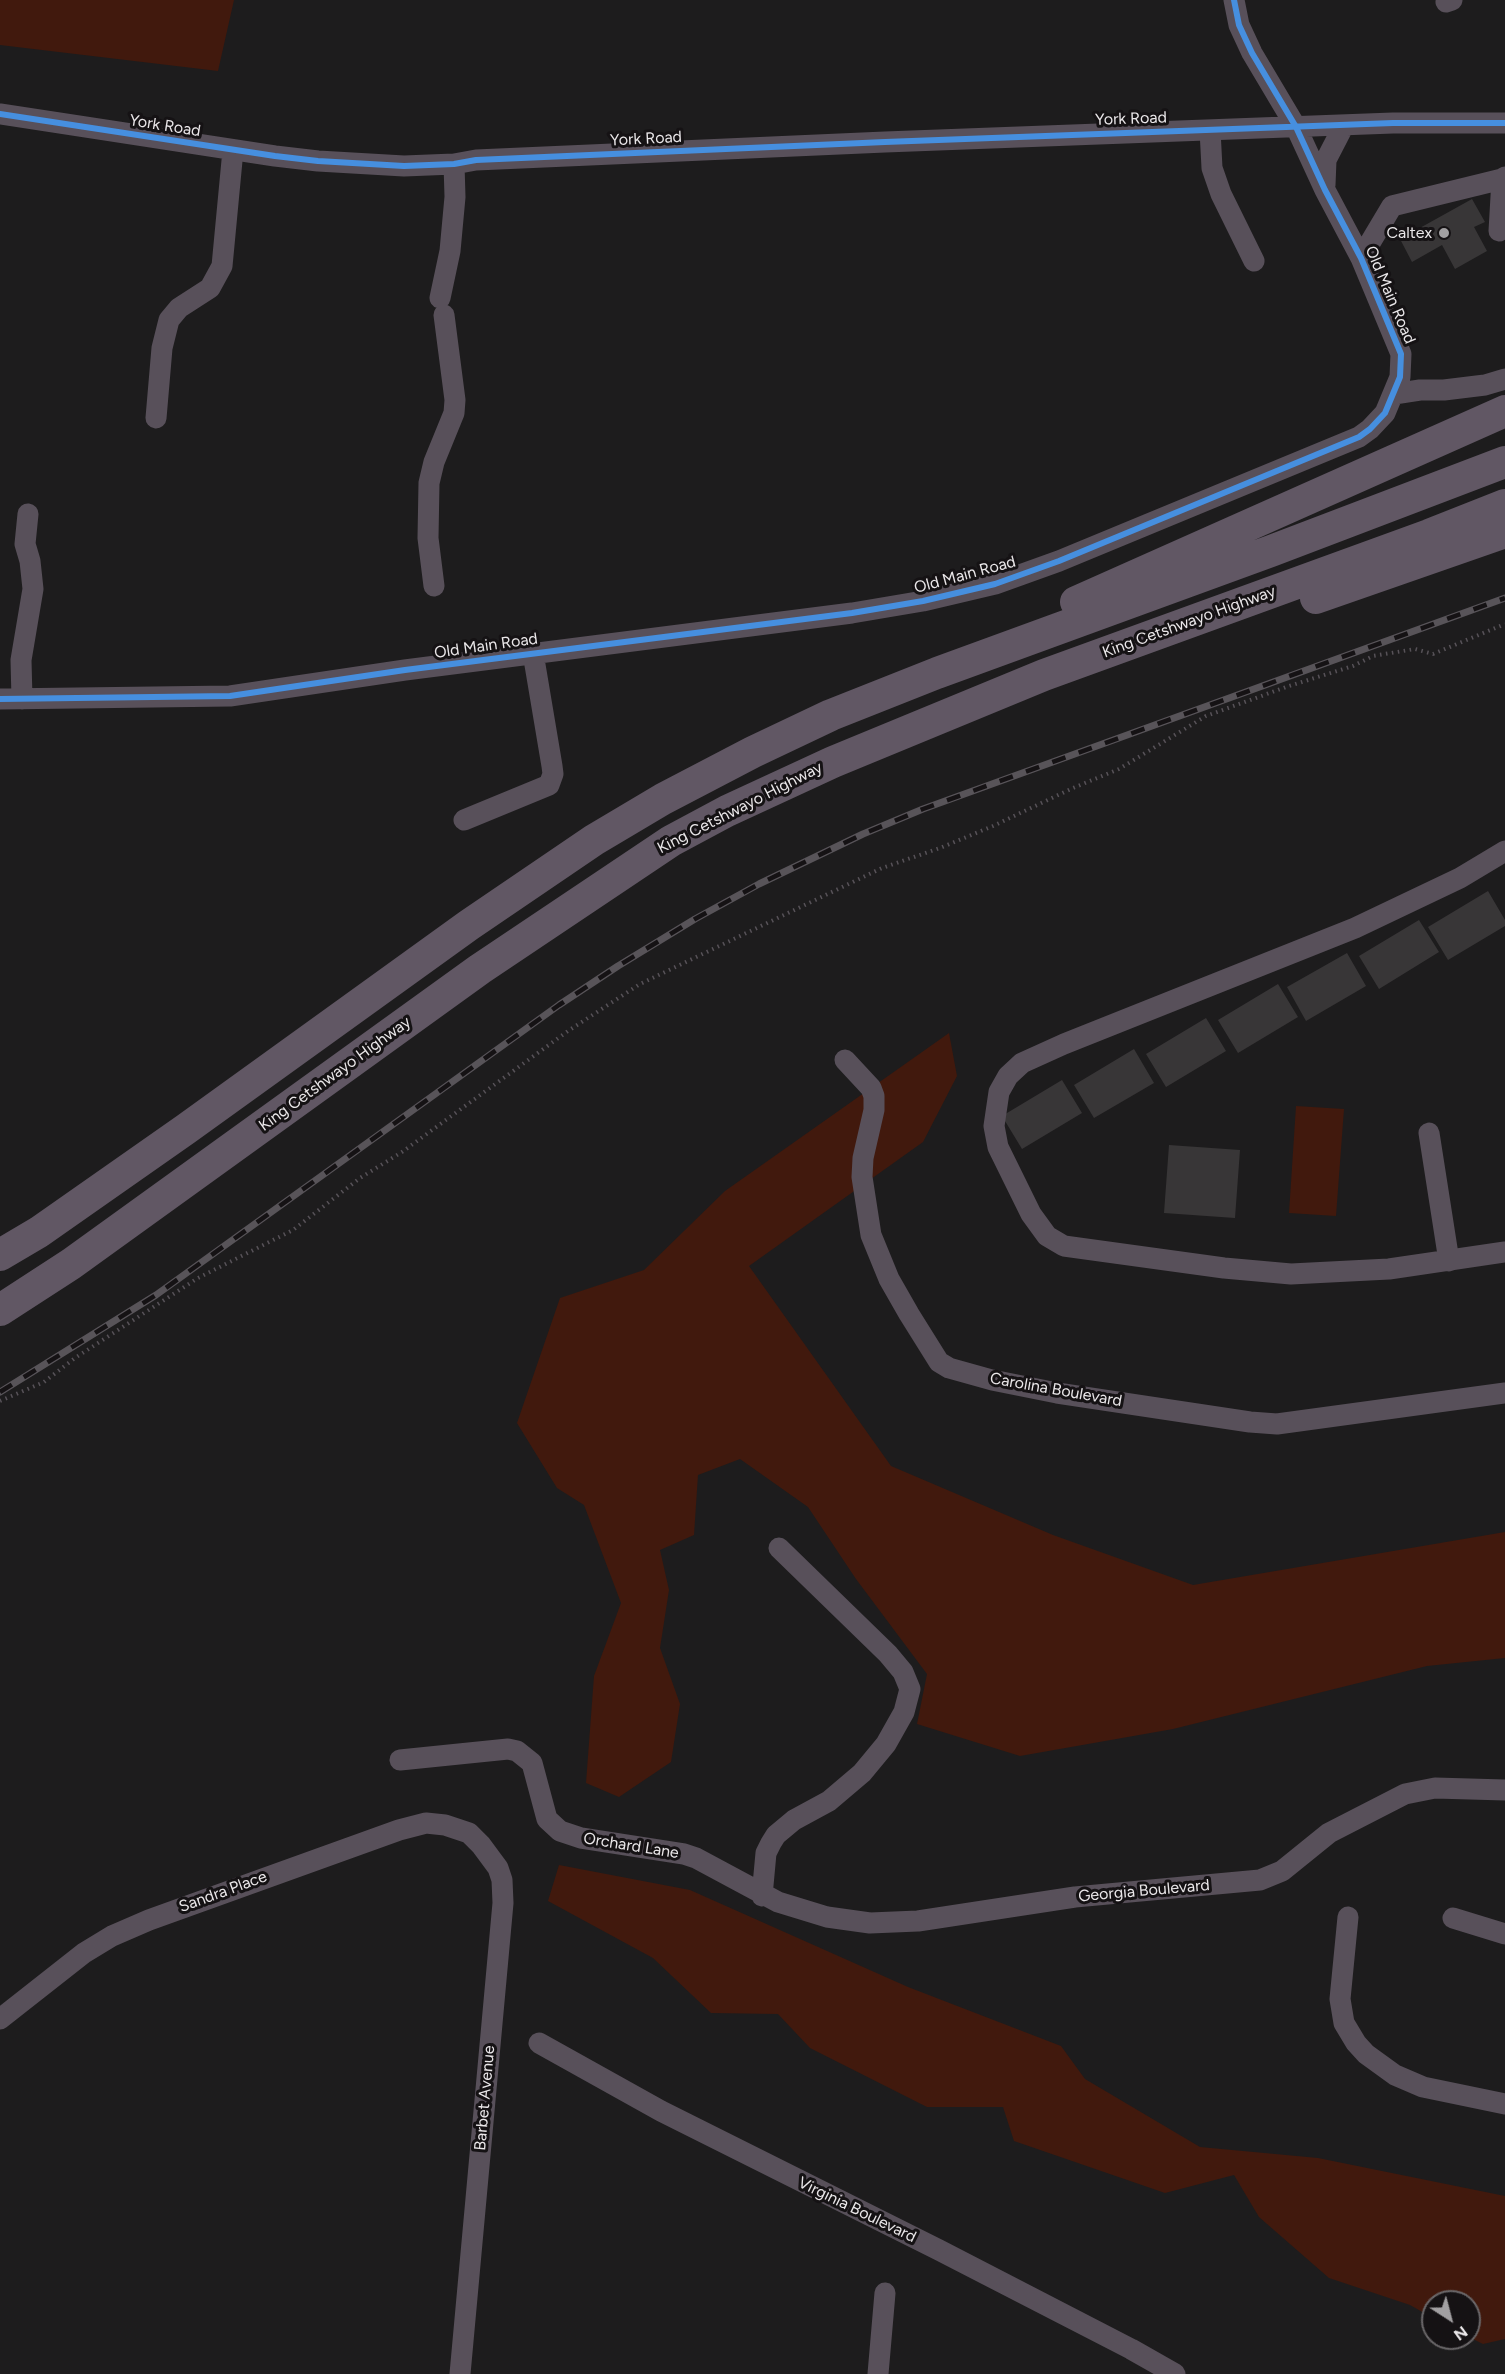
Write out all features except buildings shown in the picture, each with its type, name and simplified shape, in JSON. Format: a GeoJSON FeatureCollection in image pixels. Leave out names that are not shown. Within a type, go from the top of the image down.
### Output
{"type":"FeatureCollection","features":[{"type":"Feature","properties":{"kind":"highway"},"geometry":{"type":"LineString","coordinates":[[937,672],[959,657],[996,638],[1505,411]]}},
{"type":"Feature","properties":{"kind":"highway"},"geometry":{"type":"LineString","coordinates":[[0,1255],[39,1232],[176,1136],[460,931],[594,840],[663,799],[831,715],[937,672],[1271,551],[1505,462]]}},
{"type":"Feature","properties":{"kind":"highway","name":"King Cetshwayo Highway"},"geometry":{"type":"LineString","coordinates":[[0,1310],[71,1264],[480,969],[634,863],[671,841],[738,806],[833,762],[1044,675],[1429,535],[1505,505]]}},
{"type":"Feature","properties":{"kind":"highway"},"geometry":{"type":"LineString","coordinates":[[971,706],[1078,676],[1409,567],[1505,532]]}},
{"type":"Feature","properties":{"kind":"street","name":"Old Main Road"},"geometry":{"type":"LineString","coordinates":[[0,699],[230,696],[533,653],[852,613],[923,601],[994,584],[1059,561],[1359,437],[1385,413],[1400,377],[1401,354],[1361,258],[1325,190],[1296,127],[1239,26],[1234,0]]}},
{"type":"Feature","properties":{"kind":"street","name":"York Road"},"geometry":{"type":"LineString","coordinates":[[0,114],[318,161],[404,166],[454,164],[476,160],[1296,127]]}},
{"type":"Feature","properties":{"kind":"street"},"geometry":{"type":"LineString","coordinates":[[1296,127],[1343,127],[1393,123],[1505,123]]}},
{"type":"Feature","properties":{"kind":"street"},"geometry":{"type":"LineString","coordinates":[[1325,190],[1326,160],[1343,127]]}},
{"type":"Feature","properties":{"kind":"street"},"geometry":{"type":"LineString","coordinates":[[1210,130],[1212,168],[1221,194],[1254,261]]}},
{"type":"Feature","properties":{"kind":"street"},"geometry":{"type":"LineString","coordinates":[[156,418],[162,348],[169,320],[179,308],[210,288],[222,266],[233,150]]}},
{"type":"Feature","properties":{"kind":"street"},"geometry":{"type":"LineString","coordinates":[[434,586],[428,538],[429,483],[434,462],[454,413],[455,400],[442,307],[455,197],[454,164]]}},
{"type":"Feature","properties":{"kind":"street"},"geometry":{"type":"LineString","coordinates":[[1361,258],[1392,206],[1503,178],[1499,231]]}},
{"type":"Feature","properties":{"kind":"street"},"geometry":{"type":"LineString","coordinates":[[1394,394],[1485,386],[1505,379]]}},
{"type":"Feature","properties":{"kind":"street"},"geometry":{"type":"LineString","coordinates":[[22,699],[21,660],[33,589],[30,561],[25,544],[28,514]]}},
{"type":"Feature","properties":{"kind":"street"},"geometry":{"type":"LineString","coordinates":[[464,820],[549,785],[553,774],[533,653]]}},
{"type":"Feature","properties":{"kind":"street"},"geometry":{"type":"LineString","coordinates":[[1505,850],[1460,878],[1355,928],[1064,1044],[1022,1063],[1008,1076],[999,1092],[994,1126],[998,1147],[1031,1214],[1047,1236],[1064,1246],[1224,1268],[1291,1274],[1389,1269],[1505,1252]]}},
{"type":"Feature","properties":{"kind":"street","name":"Carolina Boulevard"},"geometry":{"type":"LineString","coordinates":[[845,1060],[871,1088],[874,1096],[874,1110],[863,1158],[862,1177],[871,1235],[889,1279],[909,1314],[939,1362],[949,1368],[992,1380],[1057,1393],[1277,1424],[1505,1393]]}},
{"type":"Feature","properties":{"kind":"street"},"geometry":{"type":"LineString","coordinates":[[1429,1133],[1449,1261]]}},
{"type":"Feature","properties":{"kind":"street"},"geometry":{"type":"LineString","coordinates":[[762,1896],[766,1854],[776,1835],[794,1821],[829,1801],[862,1773],[886,1744],[904,1712],[910,1689],[903,1672],[888,1654],[779,1548]]}},
{"type":"Feature","properties":{"kind":"street","name":"Orchard Lane"},"geometry":{"type":"LineString","coordinates":[[399,1760],[508,1749],[517,1751],[532,1763],[547,1819],[560,1831],[581,1838],[684,1854],[696,1858],[762,1896]]}},
{"type":"Feature","properties":{"kind":"street","name":"Georgia Boulevard"},"geometry":{"type":"LineString","coordinates":[[762,1896],[811,1913],[870,1923],[918,1921],[1075,1897],[1260,1880],[1282,1871],[1329,1833],[1405,1794],[1435,1788],[1505,1790]]}},
{"type":"Feature","properties":{"kind":"street","name":"Sandra Place"},"geometry":{"type":"LineString","coordinates":[[0,2019],[84,1953],[149,1920],[399,1830],[426,1823],[445,1825],[469,1833]]}},
{"type":"Feature","properties":{"kind":"street","name":"Barbet Avenue"},"geometry":{"type":"LineString","coordinates":[[460,2374],[503,1903],[502,1880],[498,1868],[469,1833]]}},
{"type":"Feature","properties":{"kind":"street"},"geometry":{"type":"LineString","coordinates":[[1348,1917],[1340,1999],[1344,2023],[1356,2043],[1366,2054],[1395,2075],[1422,2087],[1505,2104]]}},
{"type":"Feature","properties":{"kind":"street"},"geometry":{"type":"LineString","coordinates":[[1453,1918],[1505,1934]]}},
{"type":"Feature","properties":{"kind":"street","name":"Virginia Boulevard"},"geometry":{"type":"LineString","coordinates":[[539,2043],[661,2111],[939,2250],[1175,2374]]}},
{"type":"Feature","properties":{"kind":"street"},"geometry":{"type":"LineString","coordinates":[[878,2374],[885,2293]]}},
{"type":"Feature","properties":{"kind":"path"},"geometry":{"type":"LineString","coordinates":[[0,1401],[44,1382],[75,1358],[198,1278],[292,1230],[360,1178],[402,1152],[568,1030],[640,984],[882,868],[982,830],[1119,769],[1206,716],[1353,666],[1373,656],[1415,649],[1433,654],[1505,624]]}},
{"type":"Feature","properties":{"kind":"shaded area"},"geometry":{"type":"Polygon","coordinates":[[[0,0],[234,0],[218,71],[0,45],[0,0]]]}},
{"type":"Feature","properties":{"kind":"shaded area"},"geometry":{"type":"Polygon","coordinates":[[[949,1033],[957,1076],[923,1142],[749,1266],[891,1466],[1053,1535],[1193,1585],[1505,1532],[1505,1658],[1427,1666],[1173,1729],[1020,1756],[917,1724],[927,1674],[856,1579],[808,1507],[740,1459],[698,1475],[694,1535],[660,1550],[669,1590],[660,1648],[680,1704],[671,1762],[619,1797],[586,1783],[594,1676],[621,1603],[584,1505],[557,1488],[517,1423],[560,1298],[644,1270],[725,1191],[949,1033]]]}},
{"type":"Feature","properties":{"kind":"shaded area"},"geometry":{"type":"Polygon","coordinates":[[[1296,1106],[1344,1109],[1336,1216],[1289,1213],[1296,1106]]]}},
{"type":"Feature","properties":{"kind":"shaded area"},"geometry":{"type":"Polygon","coordinates":[[[559,1865],[690,1890],[908,1987],[1061,2046],[1085,2079],[1200,2147],[1318,2158],[1505,2196],[1505,2339],[1481,2343],[1481,2290],[1421,2290],[1421,2311],[1410,2305],[1329,2278],[1259,2217],[1234,2175],[1165,2193],[1014,2141],[1003,2107],[927,2107],[810,2048],[778,2014],[711,2013],[653,1958],[548,1901],[559,1865]]]}},
{"type":"Feature","properties":{"kind":"railway"},"geometry":{"type":"LineString","coordinates":[[0,1392],[156,1295],[559,1005],[695,919],[759,884],[863,834],[923,809],[1505,598]]}},
{"type":"Feature","properties":{"kind":"cycle path"},"geometry":{"type":"LineString","coordinates":[[0,699],[230,696],[405,670],[852,613],[923,601],[995,584],[1059,561],[1359,437],[1385,413],[1400,377],[1401,354],[1361,258],[1325,190],[1296,127],[1252,53],[1239,25],[1234,0]]}},
{"type":"Feature","properties":{"kind":"cycle path"},"geometry":{"type":"LineString","coordinates":[[0,114],[275,156],[404,166],[454,164],[476,160],[885,142],[1393,123],[1505,123]]}},
{"type":"Feature","properties":{"kind":"place","name":"Caltex"},"geometry":{"type":"Point","coordinates":[1444,233]}}]}
